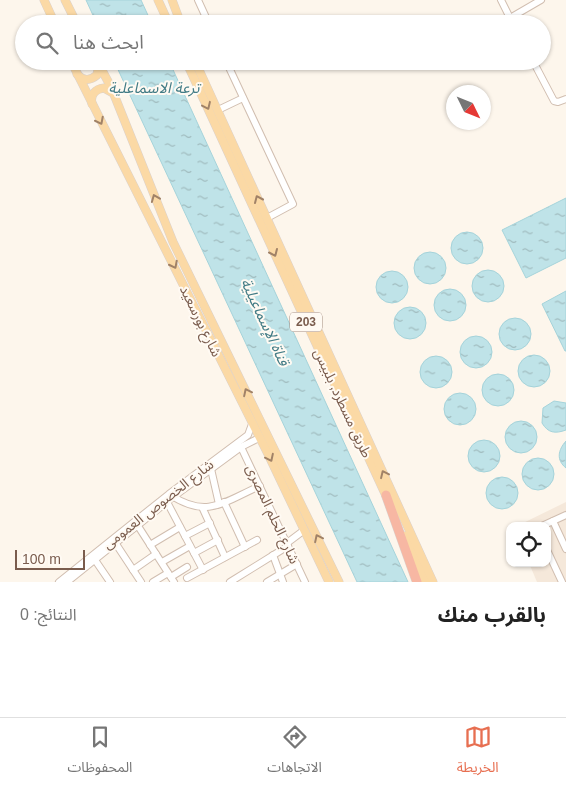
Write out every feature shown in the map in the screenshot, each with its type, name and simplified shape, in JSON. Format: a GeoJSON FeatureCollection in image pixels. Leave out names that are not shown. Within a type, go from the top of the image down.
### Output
{"type":"FeatureCollection","features":[{"type":"Feature","properties":{"kind":"highway"},"geometry":{"type":"LineString","coordinates":[[386,495],[417,582]]}},
{"type":"Feature","properties":{"kind":"main road"},"geometry":{"type":"LineString","coordinates":[[44,0],[51,15]]}},
{"type":"Feature","properties":{"kind":"main road"},"geometry":{"type":"LineString","coordinates":[[65,0],[72,15]]}},
{"type":"Feature","properties":{"kind":"main road"},"geometry":{"type":"LineString","coordinates":[[158,0],[165,15]]}},
{"type":"Feature","properties":{"kind":"main road"},"geometry":{"type":"LineString","coordinates":[[172,0],[178,15]]}},
{"type":"Feature","properties":{"kind":"main road","name":"شارع بورسعيد"},"geometry":{"type":"LineString","coordinates":[[75,70],[329,582]]}},
{"type":"Feature","properties":{"kind":"main road"},"geometry":{"type":"LineString","coordinates":[[77,74],[83,79],[90,80],[99,70]]}},
{"type":"Feature","properties":{"kind":"main road","name":"شارع بورسعيد"},"geometry":{"type":"LineString","coordinates":[[102,70],[114,94],[173,242],[338,582]]}},
{"type":"Feature","properties":{"kind":"main road","name":"طريق مسطرد, بلبيس"},"geometry":{"type":"LineString","coordinates":[[190,70],[425,582]]}},
{"type":"Feature","properties":{"kind":"main road","name":"طريق مسطرد, بلبيس"},"geometry":{"type":"LineString","coordinates":[[201,70],[433,582]]}},
{"type":"Feature","properties":{"kind":"main road"},"geometry":{"type":"LineString","coordinates":[[92,104],[94,93],[100,89],[108,89],[114,94]]}},
{"type":"Feature","properties":{"kind":"street"},"geometry":{"type":"LineString","coordinates":[[198,0],[205,15]]}},
{"type":"Feature","properties":{"kind":"street"},"geometry":{"type":"LineString","coordinates":[[500,0],[509,15]]}},
{"type":"Feature","properties":{"kind":"street"},"geometry":{"type":"LineString","coordinates":[[520,15],[541,0]]}},
{"type":"Feature","properties":{"kind":"street"},"geometry":{"type":"LineString","coordinates":[[229,70],[239,99],[293,204],[267,218]]}},
{"type":"Feature","properties":{"kind":"street"},"geometry":{"type":"LineString","coordinates":[[538,70],[553,100],[558,102],[566,99]]}},
{"type":"Feature","properties":{"kind":"street"},"geometry":{"type":"LineString","coordinates":[[218,110],[239,99]]}},
{"type":"Feature","properties":{"kind":"street","name":"شارع الخصوص العمومى"},"geometry":{"type":"LineString","coordinates":[[59,582],[248,435],[252,424]]}},
{"type":"Feature","properties":{"kind":"street","name":"شارع الخصوص العمومى"},"geometry":{"type":"LineString","coordinates":[[67,582],[138,526],[167,502],[171,496],[241,447],[259,438]]}},
{"type":"Feature","properties":{"kind":"street","name":"شارع الحلم المصرى"},"geometry":{"type":"LineString","coordinates":[[241,447],[306,582]]}},
{"type":"Feature","properties":{"kind":"street"},"geometry":{"type":"LineString","coordinates":[[211,469],[221,503],[244,547]]}},
{"type":"Feature","properties":{"kind":"street"},"geometry":{"type":"LineString","coordinates":[[171,496],[192,507],[203,509],[260,486]]}},
{"type":"Feature","properties":{"kind":"street"},"geometry":{"type":"LineString","coordinates":[[167,502],[203,570]]}},
{"type":"Feature","properties":{"kind":"street"},"geometry":{"type":"LineString","coordinates":[[203,509],[225,557]]}},
{"type":"Feature","properties":{"kind":"street"},"geometry":{"type":"LineString","coordinates":[[566,515],[552,521],[566,549]]}},
{"type":"Feature","properties":{"kind":"street"},"geometry":{"type":"LineString","coordinates":[[185,536],[210,523]]}},
{"type":"Feature","properties":{"kind":"street"},"geometry":{"type":"LineString","coordinates":[[138,526],[171,577]]}},
{"type":"Feature","properties":{"kind":"street"},"geometry":{"type":"LineString","coordinates":[[150,545],[180,527]]}},
{"type":"Feature","properties":{"kind":"street"},"geometry":{"type":"LineString","coordinates":[[230,582],[263,558],[273,555],[303,531]]}},
{"type":"Feature","properties":{"kind":"street"},"geometry":{"type":"LineString","coordinates":[[194,553],[218,540]]}},
{"type":"Feature","properties":{"kind":"street"},"geometry":{"type":"LineString","coordinates":[[187,578],[257,540]]}},
{"type":"Feature","properties":{"kind":"street"},"geometry":{"type":"LineString","coordinates":[[116,544],[141,582]]}},
{"type":"Feature","properties":{"kind":"street"},"geometry":{"type":"LineString","coordinates":[[162,562],[190,546]]}},
{"type":"Feature","properties":{"kind":"street"},"geometry":{"type":"LineString","coordinates":[[133,570],[156,554]]}},
{"type":"Feature","properties":{"kind":"street"},"geometry":{"type":"LineString","coordinates":[[273,555],[283,582]]}},
{"type":"Feature","properties":{"kind":"street"},"geometry":{"type":"LineString","coordinates":[[551,559],[562,582]]}},
{"type":"Feature","properties":{"kind":"street"},"geometry":{"type":"LineString","coordinates":[[96,560],[110,582]]}},
{"type":"Feature","properties":{"kind":"street"},"geometry":{"type":"LineString","coordinates":[[267,582],[297,564]]}},
{"type":"Feature","properties":{"kind":"street"},"geometry":{"type":"LineString","coordinates":[[154,582],[171,577],[188,567]]}},
{"type":"Feature","properties":{"kind":"shaded area"},"geometry":{"type":"Polygon","coordinates":[[[566,502],[566,582],[537,582],[531,567],[551,567],[551,522],[525,522],[566,502]]]}},
{"type":"Feature","properties":{"kind":"water"},"geometry":{"type":"Polygon","coordinates":[[[86,0],[141,0],[148,15],[93,15],[86,0]]]}},
{"type":"Feature","properties":{"kind":"water","name":"ترعة الاسماعلية"},"geometry":{"type":"Polygon","coordinates":[[[118,70],[173,70],[408,582],[357,582],[118,70]]]}},
{"type":"Feature","properties":{"kind":"water"},"geometry":{"type":"Polygon","coordinates":[[[566,198],[566,258],[526,278],[502,230],[566,198]]]}},
{"type":"Feature","properties":{"kind":"water"},"geometry":{"type":"Polygon","coordinates":[[[467,232],[473,233],[478,237],[482,242],[482,254],[478,259],[473,263],[467,264],[461,263],[456,259],[452,254],[451,248],[452,242],[456,237],[461,233],[467,232]]]}},
{"type":"Feature","properties":{"kind":"water"},"geometry":{"type":"Polygon","coordinates":[[[430,252],[436,253],[441,257],[445,262],[445,274],[441,279],[436,283],[430,284],[424,283],[419,279],[415,274],[414,268],[415,262],[419,257],[424,253],[430,252]]]}},
{"type":"Feature","properties":{"kind":"water"},"geometry":{"type":"Polygon","coordinates":[[[488,270],[494,271],[499,275],[503,280],[503,292],[499,297],[494,301],[488,302],[482,301],[477,297],[473,292],[472,286],[473,280],[477,275],[482,271],[488,270]]]}},
{"type":"Feature","properties":{"kind":"water"},"geometry":{"type":"Polygon","coordinates":[[[392,271],[398,272],[403,276],[407,281],[407,293],[403,298],[398,302],[392,303],[386,302],[381,298],[377,293],[376,287],[377,281],[381,276],[386,272],[392,271]]]}},
{"type":"Feature","properties":{"kind":"water"},"geometry":{"type":"Polygon","coordinates":[[[450,289],[456,290],[461,294],[465,299],[465,311],[461,316],[456,320],[450,321],[444,320],[439,316],[435,311],[434,305],[435,299],[439,294],[444,290],[450,289]]]}},
{"type":"Feature","properties":{"kind":"water"},"geometry":{"type":"Polygon","coordinates":[[[566,291],[566,351],[565,351],[542,304],[566,291]]]}},
{"type":"Feature","properties":{"kind":"water"},"geometry":{"type":"Polygon","coordinates":[[[410,307],[416,308],[421,312],[425,317],[425,329],[421,334],[416,338],[410,339],[404,338],[399,334],[395,329],[394,323],[395,317],[399,312],[404,308],[410,307]]]}},
{"type":"Feature","properties":{"kind":"water"},"geometry":{"type":"Polygon","coordinates":[[[515,318],[521,319],[526,323],[530,328],[530,340],[526,345],[521,349],[515,350],[509,349],[504,345],[500,340],[499,334],[500,328],[504,323],[509,319],[515,318]]]}},
{"type":"Feature","properties":{"kind":"water"},"geometry":{"type":"Polygon","coordinates":[[[476,336],[482,337],[487,341],[491,346],[491,358],[487,363],[482,367],[476,368],[470,367],[465,363],[461,358],[460,352],[461,346],[465,341],[470,337],[476,336]]]}},
{"type":"Feature","properties":{"kind":"water"},"geometry":{"type":"Polygon","coordinates":[[[534,355],[540,356],[545,360],[549,365],[549,377],[545,382],[540,386],[534,387],[528,386],[523,382],[519,377],[518,371],[519,365],[523,360],[528,356],[534,355]]]}},
{"type":"Feature","properties":{"kind":"water"},"geometry":{"type":"Polygon","coordinates":[[[436,356],[442,357],[447,361],[451,366],[451,378],[447,383],[442,387],[436,388],[430,387],[425,383],[421,378],[420,372],[421,366],[425,361],[430,357],[436,356]]]}},
{"type":"Feature","properties":{"kind":"water"},"geometry":{"type":"Polygon","coordinates":[[[498,374],[504,375],[509,379],[513,384],[513,396],[509,401],[504,405],[498,406],[492,405],[487,401],[483,396],[482,390],[483,384],[487,379],[492,375],[498,374]]]}},
{"type":"Feature","properties":{"kind":"water"},"geometry":{"type":"Polygon","coordinates":[[[460,393],[466,394],[471,398],[475,403],[475,415],[471,420],[466,424],[460,425],[454,424],[449,420],[445,415],[444,409],[445,403],[449,398],[454,394],[460,393]]]}},
{"type":"Feature","properties":{"kind":"water"},"geometry":{"type":"Polygon","coordinates":[[[554,401],[566,403],[566,430],[552,432],[542,423],[543,408],[554,401]]]}},
{"type":"Feature","properties":{"kind":"water"},"geometry":{"type":"Polygon","coordinates":[[[521,421],[527,422],[532,426],[536,431],[536,443],[532,448],[527,452],[521,453],[515,452],[510,448],[506,443],[505,437],[506,431],[510,426],[515,422],[521,421]]]}},
{"type":"Feature","properties":{"kind":"water"},"geometry":{"type":"Polygon","coordinates":[[[484,440],[490,441],[495,445],[499,450],[499,462],[495,467],[490,471],[484,472],[478,471],[473,467],[469,462],[468,456],[469,450],[473,445],[478,441],[484,440]]]}},
{"type":"Feature","properties":{"kind":"water"},"geometry":{"type":"Polygon","coordinates":[[[566,441],[566,468],[561,462],[559,455],[566,441]]]}},
{"type":"Feature","properties":{"kind":"water"},"geometry":{"type":"Polygon","coordinates":[[[538,458],[544,459],[549,463],[553,468],[553,480],[549,485],[544,489],[538,490],[532,489],[527,485],[523,480],[522,474],[523,468],[527,463],[532,459],[538,458]]]}},
{"type":"Feature","properties":{"kind":"water"},"geometry":{"type":"Polygon","coordinates":[[[502,477],[508,478],[513,482],[517,487],[517,499],[513,504],[508,508],[502,509],[496,508],[491,504],[487,499],[486,493],[487,487],[491,482],[496,478],[502,477]]]}},
{"type":"Feature","properties":{"kind":"water label","name":"قناة الإسماعيلية"},"geometry":{"type":"Point","coordinates":[265,322]}}]}
